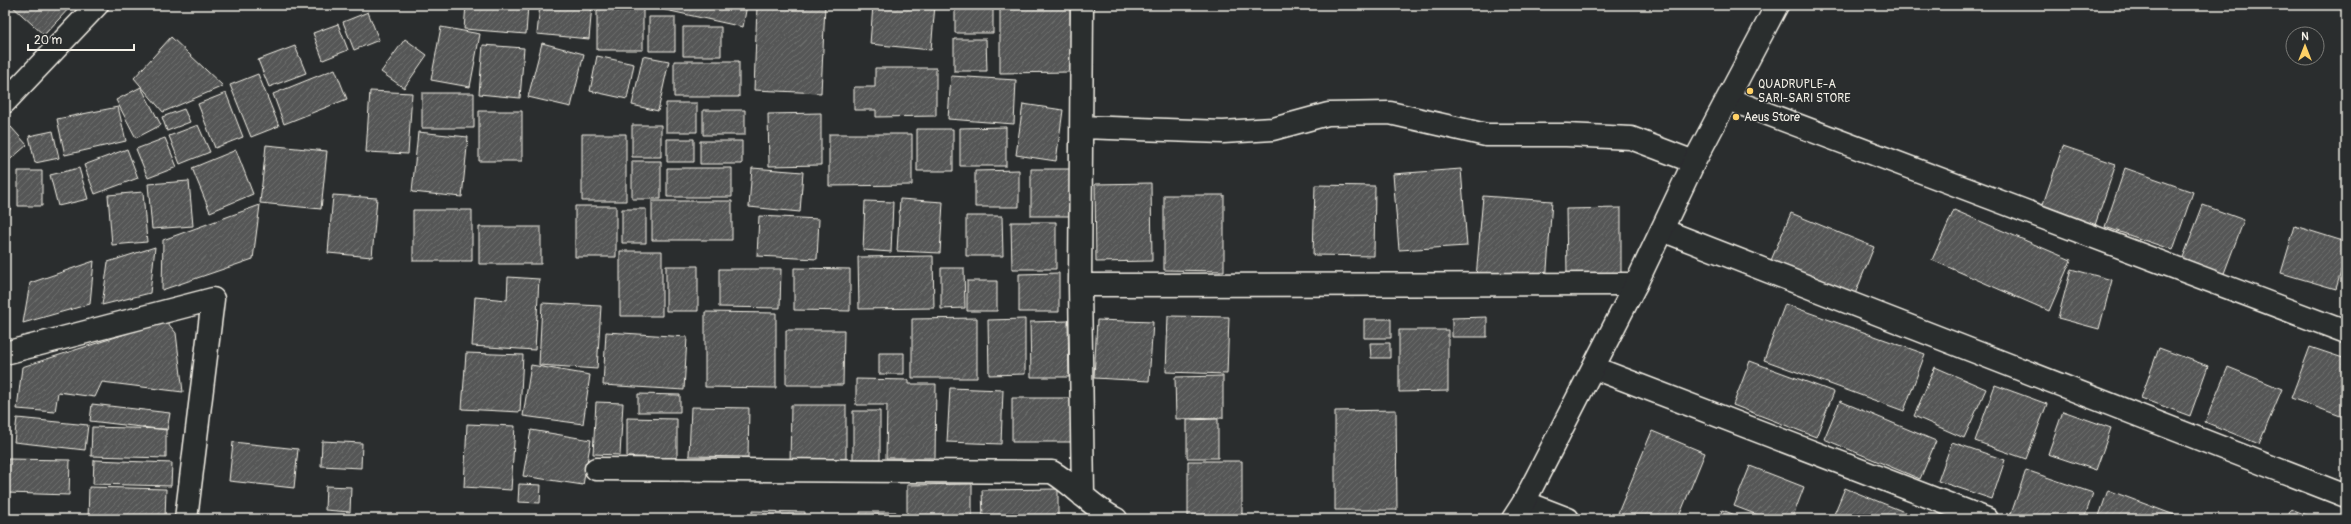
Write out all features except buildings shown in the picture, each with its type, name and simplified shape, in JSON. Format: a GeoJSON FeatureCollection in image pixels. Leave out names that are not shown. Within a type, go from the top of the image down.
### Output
{"type":"FeatureCollection","features":[{"type":"Feature","properties":{"kind":"street"},"geometry":{"type":"LineString","coordinates":[[5,102],[97,5]]}},
{"type":"Feature","properties":{"kind":"street"},"geometry":{"type":"LineString","coordinates":[[1082,5],[1080,285],[1083,496]]}},
{"type":"Feature","properties":{"kind":"street"},"geometry":{"type":"LineString","coordinates":[[1568,519],[1519,511],[1594,368],[1694,162],[1777,5]]}},
{"type":"Feature","properties":{"kind":"street"},"geometry":{"type":"LineString","coordinates":[[1728,99],[2346,332]]}},
{"type":"Feature","properties":{"kind":"street"},"geometry":{"type":"LineString","coordinates":[[1082,127],[1223,132],[1273,130],[1328,114],[1390,113],[1486,135],[1566,135],[1631,138],[1694,162]]}},
{"type":"Feature","properties":{"kind":"street"},"geometry":{"type":"LineString","coordinates":[[1662,230],[2346,496]]}},
{"type":"Feature","properties":{"kind":"street"},"geometry":{"type":"LineString","coordinates":[[1080,285],[1636,284]]}},
{"type":"Feature","properties":{"kind":"street"},"geometry":{"type":"LineString","coordinates":[[5,353],[213,298],[186,519]]}},
{"type":"Feature","properties":{"kind":"street"},"geometry":{"type":"LineString","coordinates":[[1594,368],[1988,519]]}},
{"type":"Feature","properties":{"kind":"street"},"geometry":{"type":"LineString","coordinates":[[596,469],[1052,472],[1067,480],[1101,512],[1116,519]]}},
{"type":"Feature","properties":{"kind":"place","name":"QUADRUPLE-A SARI-SARI STORE"},"geometry":{"type":"Point","coordinates":[1750,91]}},
{"type":"Feature","properties":{"kind":"place","name":"Aeus Store"},"geometry":{"type":"Point","coordinates":[1736,117]}}]}
